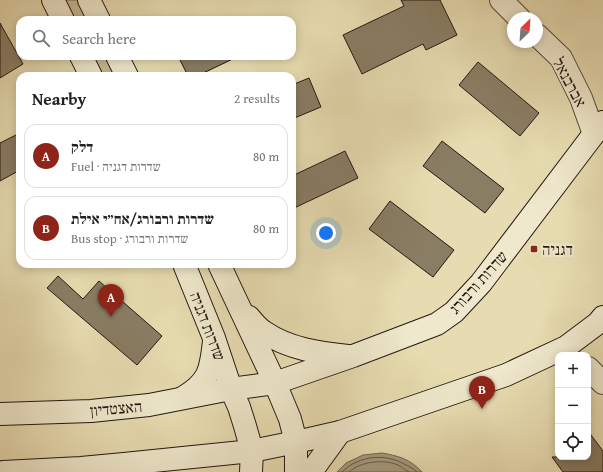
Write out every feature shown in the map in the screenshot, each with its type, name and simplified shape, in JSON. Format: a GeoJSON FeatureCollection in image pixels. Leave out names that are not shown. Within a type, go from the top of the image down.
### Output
{"type":"FeatureCollection","features":[{"type":"Feature","properties":{"kind":"main road"},"geometry":{"type":"LineString","coordinates":[[53,0],[61,16]]}},
{"type":"Feature","properties":{"kind":"main road"},"geometry":{"type":"LineString","coordinates":[[89,0],[97,16]]}},
{"type":"Feature","properties":{"kind":"main road"},"geometry":{"type":"LineString","coordinates":[[501,0],[513,12]]}},
{"type":"Feature","properties":{"kind":"main road","name":"אברבנאל"},"geometry":{"type":"LineString","coordinates":[[543,41],[561,58],[598,128]]}},
{"type":"Feature","properties":{"kind":"main road"},"geometry":{"type":"LineString","coordinates":[[83,60],[89,72]]}},
{"type":"Feature","properties":{"kind":"main road"},"geometry":{"type":"LineString","coordinates":[[119,60],[125,72]]}},
{"type":"Feature","properties":{"kind":"main road","name":"שדרות ורבורג"},"geometry":{"type":"LineString","coordinates":[[231,389],[275,382],[353,356],[437,324],[454,312],[481,283],[598,128]]}},
{"type":"Feature","properties":{"kind":"main road","name":"שדרות דגניה"},"geometry":{"type":"LineString","coordinates":[[186,268],[214,338],[231,389],[239,407],[252,451],[251,472]]}},
{"type":"Feature","properties":{"kind":"main road"},"geometry":{"type":"LineString","coordinates":[[221,268],[275,382],[290,419],[296,442],[296,472]]}},
{"type":"Feature","properties":{"kind":"main road"},"geometry":{"type":"LineString","coordinates":[[239,306],[263,332],[291,346],[306,350],[353,356]]}},
{"type":"Feature","properties":{"kind":"main road"},"geometry":{"type":"LineString","coordinates":[[3,472],[81,468],[252,451],[340,432],[506,375],[570,351],[603,317]]}},
{"type":"Feature","properties":{"kind":"main road"},"geometry":{"type":"LineString","coordinates":[[181,399],[200,386],[207,377],[211,365],[214,338]]}},
{"type":"Feature","properties":{"kind":"main road"},"geometry":{"type":"LineString","coordinates":[[591,371],[603,383]]}},
{"type":"Feature","properties":{"kind":"main road","name":"האצטדיון"},"geometry":{"type":"LineString","coordinates":[[0,414],[91,411],[150,405],[231,389]]}},
{"type":"Feature","properties":{"kind":"main road"},"geometry":{"type":"LineString","coordinates":[[310,472],[340,432]]}},
{"type":"Feature","properties":{"kind":"main road"},"geometry":{"type":"LineString","coordinates":[[124,464],[158,472]]}},
{"type":"Feature","properties":{"kind":"shaded area"},"geometry":{"type":"Polygon","coordinates":[[[57,0],[86,0],[94,16],[65,16],[57,0]]]}},
{"type":"Feature","properties":{"kind":"shaded area"},"geometry":{"type":"Polygon","coordinates":[[[87,60],[116,60],[122,72],[93,72],[87,60]]]}},
{"type":"Feature","properties":{"kind":"water"},"geometry":{"type":"Polygon","coordinates":[[[382,453],[394,455],[404,459],[413,464],[422,472],[337,472],[346,463],[363,455],[382,453]]]}},
{"type":"Feature","properties":{"kind":"building"},"geometry":{"type":"Polygon","coordinates":[[[401,0],[440,0],[457,35],[426,50],[423,44],[362,74],[343,35],[404,6],[401,0]]]}},
{"type":"Feature","properties":{"kind":"building"},"geometry":{"type":"Polygon","coordinates":[[[0,23],[16,52],[16,60],[21,60],[23,64],[0,78],[0,23]]]}},
{"type":"Feature","properties":{"kind":"building"},"geometry":{"type":"Polygon","coordinates":[[[180,60],[231,60],[205,72],[186,72],[180,60]]]}},
{"type":"Feature","properties":{"kind":"building"},"geometry":{"type":"Polygon","coordinates":[[[478,62],[539,113],[520,136],[459,85],[478,62]]]}},
{"type":"Feature","properties":{"kind":"building"},"geometry":{"type":"Polygon","coordinates":[[[309,78],[321,107],[296,117],[296,83],[309,78]]]}},
{"type":"Feature","properties":{"kind":"building"},"geometry":{"type":"Polygon","coordinates":[[[16,135],[16,172],[0,181],[0,143],[16,135]]]}},
{"type":"Feature","properties":{"kind":"building"},"geometry":{"type":"Polygon","coordinates":[[[442,141],[504,189],[485,213],[423,166],[442,141]]]}},
{"type":"Feature","properties":{"kind":"building"},"geometry":{"type":"Polygon","coordinates":[[[345,151],[358,178],[296,207],[296,174],[345,151]]]}},
{"type":"Feature","properties":{"kind":"building"},"geometry":{"type":"Polygon","coordinates":[[[390,201],[454,250],[433,277],[369,229],[390,201]]]}},
{"type":"Feature","properties":{"kind":"building"},"geometry":{"type":"Polygon","coordinates":[[[58,276],[83,299],[99,281],[162,336],[137,365],[47,288],[58,276]]]}},
{"type":"Feature","properties":{"kind":"building"},"geometry":{"type":"Polygon","coordinates":[[[591,435],[603,451],[603,472],[563,472],[552,457],[555,457],[555,460],[591,460],[591,435]]]}},
{"type":"Feature","properties":{"kind":"place","name":"דגניה"},"geometry":{"type":"Point","coordinates":[534,249]}},
{"type":"Feature","properties":{"kind":"place","name":"דלק"},"geometry":{"type":"Point","coordinates":[111,317]}},
{"type":"Feature","properties":{"kind":"place","name":"שדרות ורבורג/אח״י אילת"},"geometry":{"type":"Point","coordinates":[482,409]}}]}
